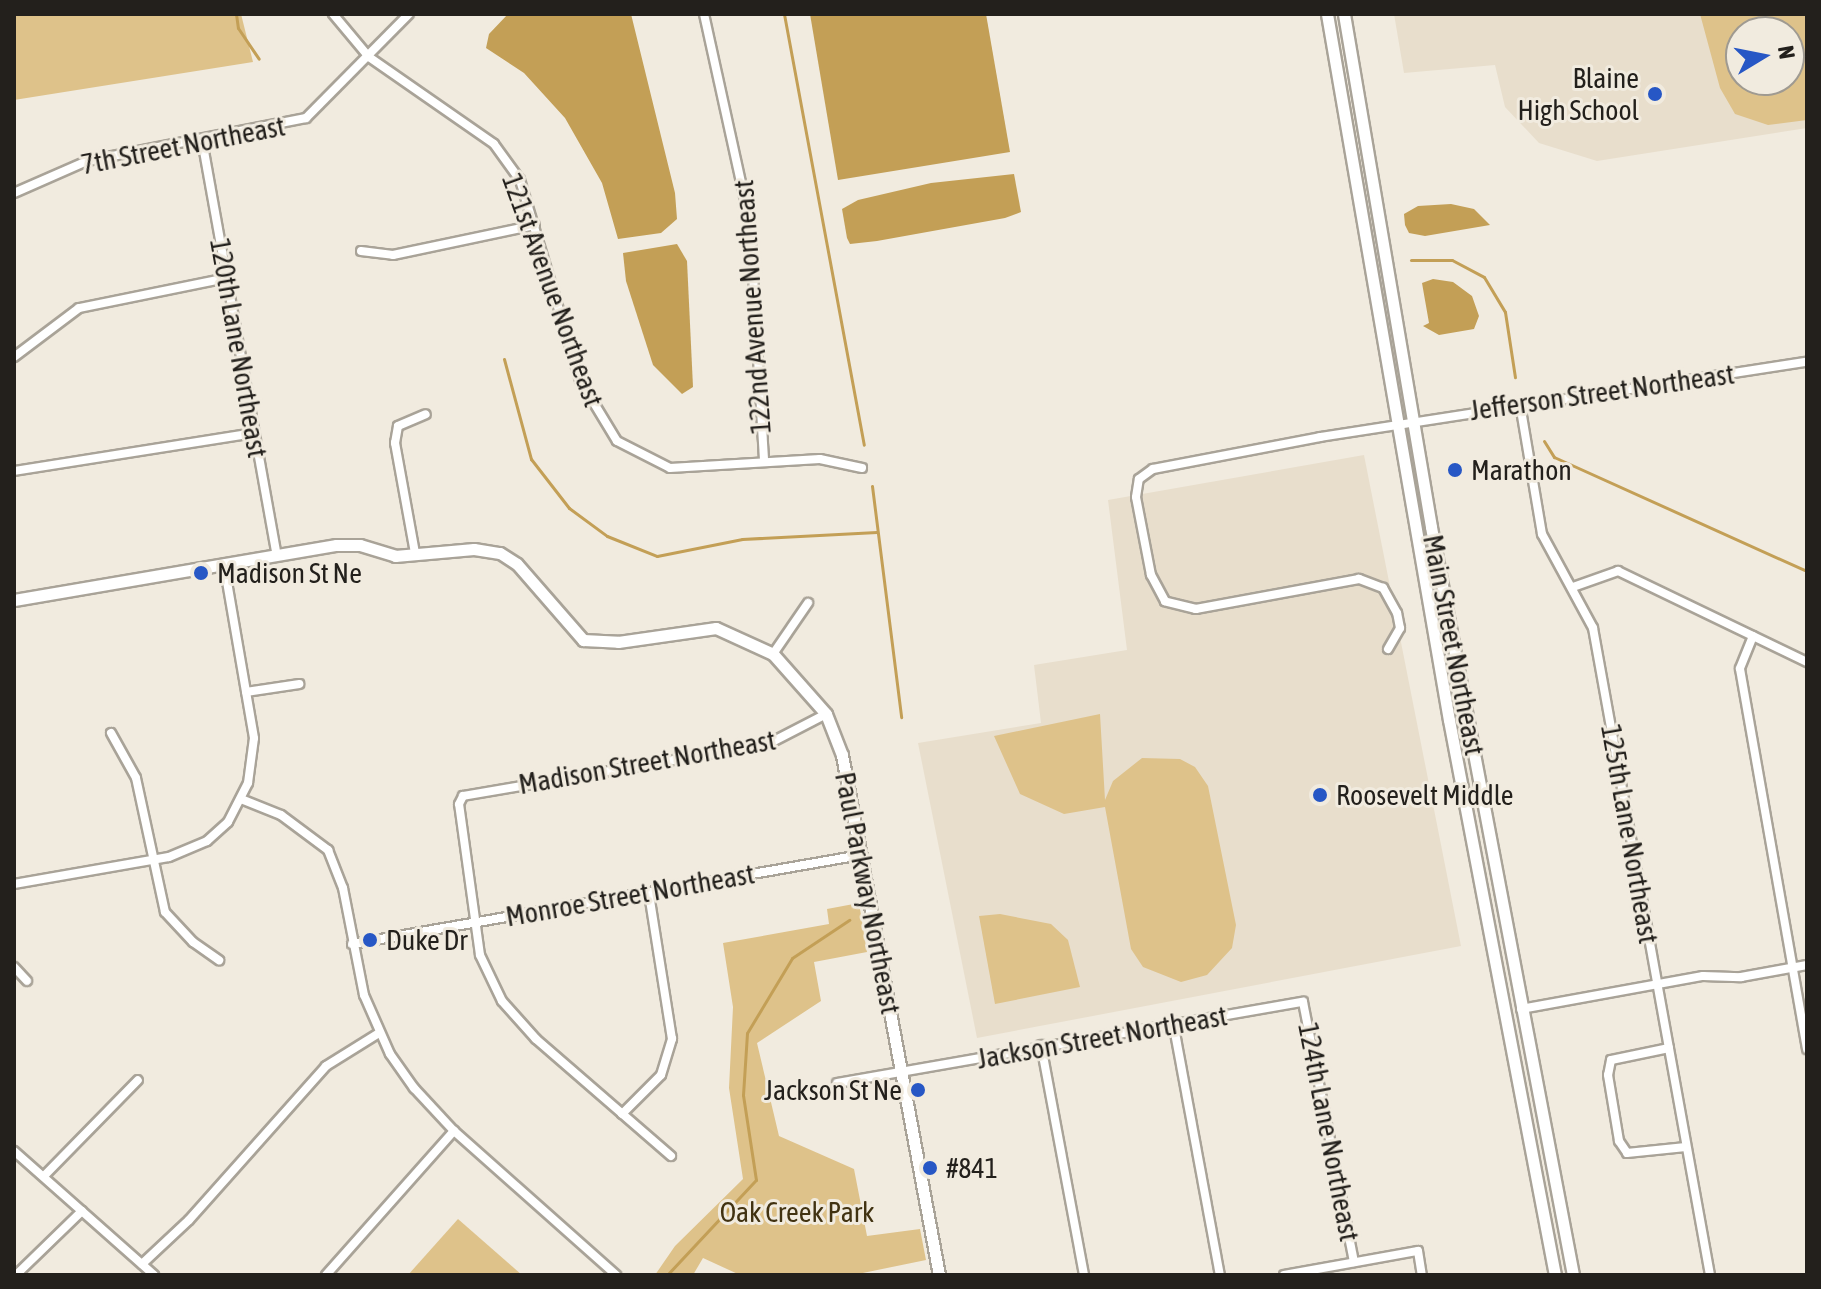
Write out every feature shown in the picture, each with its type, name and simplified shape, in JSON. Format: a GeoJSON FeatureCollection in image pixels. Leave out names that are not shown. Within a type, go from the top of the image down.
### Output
{"type":"FeatureCollection","features":[{"type":"Feature","properties":{"kind":"main road"},"geometry":{"type":"LineString","coordinates":[[1327,14],[1396,424],[1555,1275]]}},
{"type":"Feature","properties":{"kind":"main road","name":"Main Street Northeast"},"geometry":{"type":"LineString","coordinates":[[1344,14],[1414,422],[1573,1275]]}},
{"type":"Feature","properties":{"kind":"main road"},"geometry":{"type":"LineString","coordinates":[[14,600],[348,545],[395,556],[474,549],[500,553],[517,564],[583,640],[618,642],[716,628],[773,654],[826,714]]}},
{"type":"Feature","properties":{"kind":"main road","name":"Paul Parkway Northeast"},"geometry":{"type":"LineString","coordinates":[[826,714],[847,774],[939,1275]]}},
{"type":"Feature","properties":{"kind":"street","name":"121st Avenue Northeast"},"geometry":{"type":"LineString","coordinates":[[333,14],[369,57],[494,144],[520,180],[580,380],[617,441],[670,468],[764,461]]}},
{"type":"Feature","properties":{"kind":"street","name":"7th Street Northeast"},"geometry":{"type":"LineString","coordinates":[[14,193],[87,161],[306,118],[409,14]]}},
{"type":"Feature","properties":{"kind":"street","name":"122nd Avenue Northeast"},"geometry":{"type":"LineString","coordinates":[[704,14],[750,224],[764,461]]}},
{"type":"Feature","properties":{"kind":"street","name":"120th Lane Northeast"},"geometry":{"type":"LineString","coordinates":[[202,140],[277,555]]}},
{"type":"Feature","properties":{"kind":"street"},"geometry":{"type":"LineString","coordinates":[[361,251],[393,255],[535,225]]}},
{"type":"Feature","properties":{"kind":"street"},"geometry":{"type":"LineString","coordinates":[[14,357],[79,308],[226,278]]}},
{"type":"Feature","properties":{"kind":"street","name":"Jefferson Street Northeast"},"geometry":{"type":"LineString","coordinates":[[1388,649],[1400,628],[1397,613],[1383,588],[1359,579],[1196,609],[1165,601],[1151,575],[1136,497],[1139,479],[1153,469],[1396,424],[1807,362]]}},
{"type":"Feature","properties":{"kind":"street","name":"125th Lane Northeast"},"geometry":{"type":"LineString","coordinates":[[1520,404],[1542,534],[1593,628],[1710,1275]]}},
{"type":"Feature","properties":{"kind":"street"},"geometry":{"type":"LineString","coordinates":[[415,553],[395,443],[398,426],[426,414]]}},
{"type":"Feature","properties":{"kind":"street"},"geometry":{"type":"LineString","coordinates":[[14,471],[255,433]]}},
{"type":"Feature","properties":{"kind":"street"},"geometry":{"type":"LineString","coordinates":[[764,461],[820,459],[862,468]]}},
{"type":"Feature","properties":{"kind":"street"},"geometry":{"type":"LineString","coordinates":[[14,884],[150,861],[207,841],[228,822],[241,799],[253,761],[246,692],[224,564]]}},
{"type":"Feature","properties":{"kind":"street"},"geometry":{"type":"LineString","coordinates":[[1573,587],[1618,571],[1807,662]]}},
{"type":"Feature","properties":{"kind":"street"},"geometry":{"type":"LineString","coordinates":[[773,654],[808,603]]}},
{"type":"Feature","properties":{"kind":"street"},"geometry":{"type":"LineString","coordinates":[[1753,636],[1740,669],[1807,1049]]}},
{"type":"Feature","properties":{"kind":"street"},"geometry":{"type":"LineString","coordinates":[[246,692],[299,684]]}},
{"type":"Feature","properties":{"kind":"street","name":"Madison Street Northeast"},"geometry":{"type":"LineString","coordinates":[[474,921],[457,814],[463,796],[768,744],[826,714]]}},
{"type":"Feature","properties":{"kind":"street"},"geometry":{"type":"LineString","coordinates":[[111,733],[136,778],[150,861],[165,912],[193,942],[219,960]]}},
{"type":"Feature","properties":{"kind":"street"},"geometry":{"type":"LineString","coordinates":[[241,799],[281,815],[328,850],[338,868],[352,944],[379,1033],[414,1088],[454,1131],[616,1275]]}},
{"type":"Feature","properties":{"kind":"street","name":"Monroe Street Northeast"},"geometry":{"type":"LineString","coordinates":[[352,944],[861,855]]}},
{"type":"Feature","properties":{"kind":"street"},"geometry":{"type":"LineString","coordinates":[[622,1114],[661,1075],[672,1039],[649,893]]}},
{"type":"Feature","properties":{"kind":"street"},"geometry":{"type":"LineString","coordinates":[[474,921],[480,955],[502,1001],[671,1156]]}},
{"type":"Feature","properties":{"kind":"street"},"geometry":{"type":"LineString","coordinates":[[1521,1009],[1658,984],[1807,965]]}},
{"type":"Feature","properties":{"kind":"street"},"geometry":{"type":"LineString","coordinates":[[14,967],[27,981]]}},
{"type":"Feature","properties":{"kind":"street","name":"Jackson Street Northeast"},"geometry":{"type":"LineString","coordinates":[[901,1075],[1041,1045],[1303,1002]]}},
{"type":"Feature","properties":{"kind":"street","name":"124th Lane Northeast"},"geometry":{"type":"LineString","coordinates":[[1303,1002],[1354,1262]]}},
{"type":"Feature","properties":{"kind":"street"},"geometry":{"type":"LineString","coordinates":[[1173,1022],[1220,1275]]}},
{"type":"Feature","properties":{"kind":"street"},"geometry":{"type":"LineString","coordinates":[[142,1264],[189,1220],[326,1066],[379,1033]]}},
{"type":"Feature","properties":{"kind":"street"},"geometry":{"type":"LineString","coordinates":[[1041,1045],[1084,1275]]}},
{"type":"Feature","properties":{"kind":"street"},"geometry":{"type":"LineString","coordinates":[[1669,1048],[1611,1060],[1608,1075],[1619,1141],[1627,1153],[1686,1147]]}},
{"type":"Feature","properties":{"kind":"street"},"geometry":{"type":"LineString","coordinates":[[837,1083],[901,1075]]}},
{"type":"Feature","properties":{"kind":"street"},"geometry":{"type":"LineString","coordinates":[[44,1176],[138,1080]]}},
{"type":"Feature","properties":{"kind":"street"},"geometry":{"type":"LineString","coordinates":[[326,1275],[454,1131]]}},
{"type":"Feature","properties":{"kind":"street"},"geometry":{"type":"LineString","coordinates":[[14,1151],[154,1275]]}},
{"type":"Feature","properties":{"kind":"street"},"geometry":{"type":"LineString","coordinates":[[16,1275],[82,1211]]}},
{"type":"Feature","properties":{"kind":"street"},"geometry":{"type":"LineString","coordinates":[[1284,1275],[1418,1251],[1422,1275]]}},
{"type":"Feature","properties":{"kind":"shaded area"},"geometry":{"type":"Polygon","coordinates":[[[508,14],[631,14],[675,193],[677,219],[661,233],[618,239],[602,183],[565,118],[524,73],[486,48],[489,34],[508,14]]]}},
{"type":"Feature","properties":{"kind":"shaded area"},"geometry":{"type":"Polygon","coordinates":[[[810,14],[986,14],[1010,152],[838,180],[810,14]]]}},
{"type":"Feature","properties":{"kind":"shaded area","name":"Blaine High School"},"geometry":{"type":"Polygon","coordinates":[[[1394,14],[1807,14],[1807,128],[1597,161],[1539,143],[1505,107],[1495,65],[1404,73],[1394,14]]]}},
{"type":"Feature","properties":{"kind":"shaded area"},"geometry":{"type":"Polygon","coordinates":[[[1014,174],[1021,212],[1005,218],[877,241],[850,244],[847,238],[842,209],[858,200],[931,183],[1014,174]]]}},
{"type":"Feature","properties":{"kind":"shaded area"},"geometry":{"type":"Polygon","coordinates":[[[1451,204],[1474,209],[1490,225],[1425,236],[1409,233],[1404,214],[1418,206],[1451,204]]]}},
{"type":"Feature","properties":{"kind":"shaded area"},"geometry":{"type":"Polygon","coordinates":[[[677,244],[687,261],[693,387],[682,394],[653,365],[626,281],[623,253],[677,244]]]}},
{"type":"Feature","properties":{"kind":"shaded area"},"geometry":{"type":"Polygon","coordinates":[[[1433,279],[1453,282],[1472,296],[1479,316],[1474,329],[1439,335],[1423,326],[1429,323],[1422,283],[1433,279]]]}},
{"type":"Feature","properties":{"kind":"shaded area"},"geometry":{"type":"Polygon","coordinates":[[[1364,455],[1461,946],[977,1038],[918,743],[1041,723],[1034,665],[1127,650],[1108,500],[1364,455]]]}},
{"type":"Feature","properties":{"kind":"green space"},"geometry":{"type":"Polygon","coordinates":[[[14,14],[241,14],[253,62],[14,100],[14,14]]]}},
{"type":"Feature","properties":{"kind":"green space"},"geometry":{"type":"Polygon","coordinates":[[[1700,14],[1807,14],[1807,120],[1768,125],[1735,114],[1720,88],[1700,14]]]}},
{"type":"Feature","properties":{"kind":"green space"},"geometry":{"type":"Polygon","coordinates":[[[1100,714],[1105,800],[1113,781],[1142,758],[1180,759],[1195,767],[1208,786],[1236,925],[1232,948],[1207,975],[1181,982],[1143,967],[1131,949],[1105,807],[1064,814],[1020,794],[994,736],[1100,714]]]}},
{"type":"Feature","properties":{"kind":"green space","name":"Oak Creek Park"},"geometry":{"type":"Polygon","coordinates":[[[859,903],[867,952],[814,962],[821,1001],[757,1043],[779,1136],[854,1169],[867,1236],[920,1229],[926,1260],[853,1275],[740,1275],[703,1258],[693,1275],[655,1275],[675,1246],[743,1179],[729,1088],[733,1007],[723,943],[829,924],[827,909],[859,903]]]}},
{"type":"Feature","properties":{"kind":"green space"},"geometry":{"type":"Polygon","coordinates":[[[1000,914],[1051,924],[1068,940],[1080,987],[995,1004],[979,916],[1000,914]]]}},
{"type":"Feature","properties":{"kind":"green space"},"geometry":{"type":"Polygon","coordinates":[[[458,1219],[522,1275],[408,1275],[458,1219]]]}},
{"type":"Feature","properties":{"kind":"waterway"},"geometry":{"type":"LineString","coordinates":[[236,14],[238,28],[259,59]]}},
{"type":"Feature","properties":{"kind":"waterway"},"geometry":{"type":"LineString","coordinates":[[784,14],[864,445]]}},
{"type":"Feature","properties":{"kind":"waterway"},"geometry":{"type":"LineString","coordinates":[[1411,260],[1452,260],[1484,277],[1505,312],[1515,377]]}},
{"type":"Feature","properties":{"kind":"waterway"},"geometry":{"type":"LineString","coordinates":[[504,359],[531,459],[569,508],[607,536],[657,556],[742,539],[877,532]]}},
{"type":"Feature","properties":{"kind":"waterway"},"geometry":{"type":"LineString","coordinates":[[1544,441],[1554,457],[1807,571]]}},
{"type":"Feature","properties":{"kind":"waterway"},"geometry":{"type":"LineString","coordinates":[[872,486],[901,717]]}},
{"type":"Feature","properties":{"kind":"waterway"},"geometry":{"type":"LineString","coordinates":[[667,1275],[756,1180],[743,1095],[747,1033],[792,958],[849,920]]}},
{"type":"Feature","properties":{"kind":"place","name":"Blaine High School"},"geometry":{"type":"Point","coordinates":[1655,94]}},
{"type":"Feature","properties":{"kind":"place","name":"Marathon"},"geometry":{"type":"Point","coordinates":[1455,470]}},
{"type":"Feature","properties":{"kind":"place","name":"Madison St Ne"},"geometry":{"type":"Point","coordinates":[201,573]}},
{"type":"Feature","properties":{"kind":"place","name":"Roosevelt Middle"},"geometry":{"type":"Point","coordinates":[1320,795]}},
{"type":"Feature","properties":{"kind":"place","name":"Duke Dr"},"geometry":{"type":"Point","coordinates":[370,940]}},
{"type":"Feature","properties":{"kind":"place","name":"Jackson St Ne"},"geometry":{"type":"Point","coordinates":[918,1090]}},
{"type":"Feature","properties":{"kind":"place","name":"#841"},"geometry":{"type":"Point","coordinates":[930,1168]}}]}
